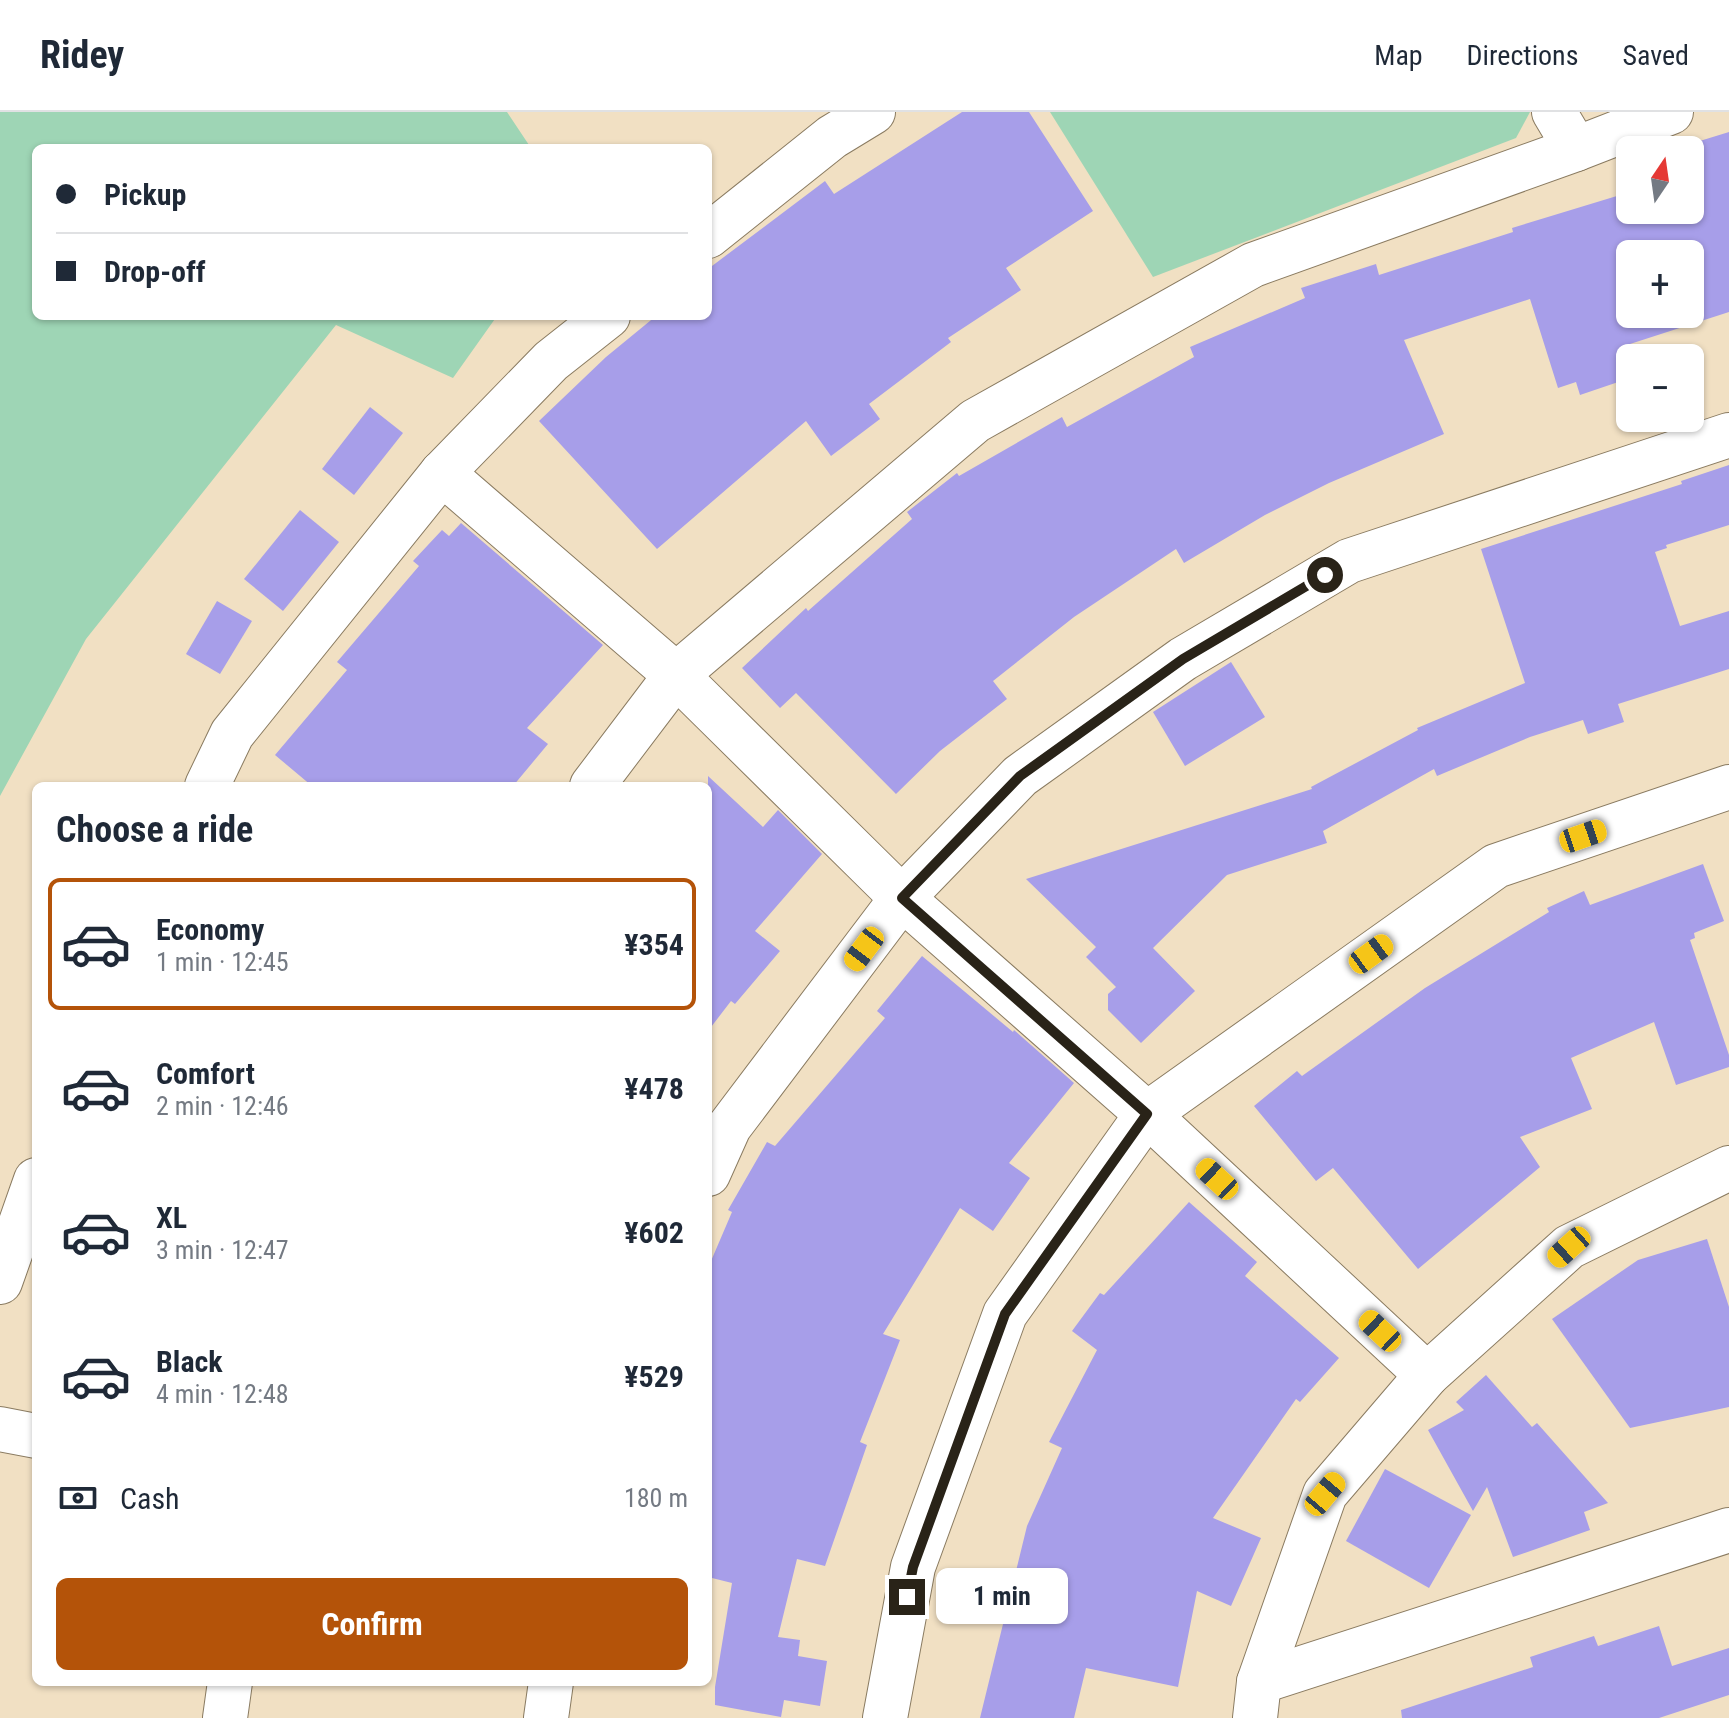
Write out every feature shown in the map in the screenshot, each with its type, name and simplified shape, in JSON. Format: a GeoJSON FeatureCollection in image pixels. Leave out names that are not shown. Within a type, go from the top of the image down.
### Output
{"type":"FeatureCollection","features":[{"type":"Feature","properties":{"kind":"street"},"geometry":{"type":"LineString","coordinates":[[712,233],[832,137],[873,112]]}},
{"type":"Feature","properties":{"kind":"street"},"geometry":{"type":"LineString","coordinates":[[1554,112],[1576,149]]}},
{"type":"Feature","properties":{"kind":"street"},"geometry":{"type":"LineString","coordinates":[[595,782],[676,675],[975,421],[1253,265],[1671,112]]}},
{"type":"Feature","properties":{"kind":"street"},"geometry":{"type":"LineString","coordinates":[[209,782],[232,734],[442,473],[551,361],[603,320]]}},
{"type":"Feature","properties":{"kind":"street"},"geometry":{"type":"LineString","coordinates":[[712,1165],[729,1127],[902,898],[1020,776],[1183,659],[1349,561],[1729,435]]}},
{"type":"Feature","properties":{"kind":"street"},"geometry":{"type":"LineString","coordinates":[[442,473],[676,675],[902,898],[1147,1114],[1427,1375]]}},
{"type":"Feature","properties":{"kind":"street"},"geometry":{"type":"LineString","coordinates":[[885,1718],[913,1567],[1005,1314],[1147,1114],[1496,866],[1729,787]]}},
{"type":"Feature","properties":{"kind":"street"},"geometry":{"type":"LineString","coordinates":[[1257,1700],[1325,1494],[1427,1375],[1569,1247],[1729,1168]]}},
{"type":"Feature","properties":{"kind":"street"},"geometry":{"type":"LineString","coordinates":[[0,1282],[32,1191]]}},
{"type":"Feature","properties":{"kind":"street"},"geometry":{"type":"LineString","coordinates":[[0,1429],[32,1435]]}},
{"type":"Feature","properties":{"kind":"street"},"geometry":{"type":"LineString","coordinates":[[1257,1700],[1729,1530]]}},
{"type":"Feature","properties":{"kind":"street"},"geometry":{"type":"LineString","coordinates":[[225,1718],[229,1686]]}},
{"type":"Feature","properties":{"kind":"street"},"geometry":{"type":"LineString","coordinates":[[546,1718],[550,1686]]}},
{"type":"Feature","properties":{"kind":"green space"},"geometry":{"type":"Polygon","coordinates":[[[0,112],[507,112],[528,144],[32,144],[32,320],[494,320],[453,378],[336,325],[86,639],[0,796],[0,112]]]}},
{"type":"Feature","properties":{"kind":"green space"},"geometry":{"type":"Polygon","coordinates":[[[1050,112],[1530,112],[1516,138],[1153,277],[1050,112]]]}},
{"type":"Feature","properties":{"kind":"building"},"geometry":{"type":"Polygon","coordinates":[[[962,112],[1029,112],[1093,211],[1006,268],[1021,290],[948,338],[951,342],[869,404],[880,419],[831,456],[806,421],[657,549],[539,421],[606,357],[651,320],[712,320],[712,266],[825,181],[834,194],[962,112]]]}},
{"type":"Feature","properties":{"kind":"building"},"geometry":{"type":"Polygon","coordinates":[[[1729,132],[1729,312],[1704,320],[1704,240],[1616,240],[1616,328],[1680,328],[1630,344],[1616,344],[1616,383],[1580,395],[1576,382],[1558,388],[1530,299],[1404,340],[1444,434],[1329,483],[1265,515],[1184,563],[1176,549],[1074,617],[993,681],[1007,699],[940,751],[896,794],[796,693],[780,708],[742,668],[806,608],[808,611],[912,519],[907,512],[957,473],[959,476],[1062,417],[1067,427],[1194,357],[1190,347],[1305,298],[1301,288],[1376,264],[1379,275],[1513,232],[1512,228],[1616,196],[1616,224],[1704,224],[1704,140],[1729,132]]]}},
{"type":"Feature","properties":{"kind":"building"},"geometry":{"type":"Polygon","coordinates":[[[370,407],[403,433],[354,495],[322,469],[370,407]]]}},
{"type":"Feature","properties":{"kind":"building"},"geometry":{"type":"Polygon","coordinates":[[[1729,465],[1729,525],[1666,545],[1667,548],[1655,552],[1680,626],[1729,611],[1729,669],[1618,704],[1624,722],[1588,734],[1583,720],[1530,737],[1437,776],[1434,769],[1323,831],[1327,843],[1227,875],[1153,948],[1195,991],[1141,1043],[1108,1010],[1108,994],[1116,987],[1086,957],[1096,947],[1026,879],[1312,789],[1417,728],[1525,683],[1481,549],[1682,484],[1681,481],[1729,465]]]}},
{"type":"Feature","properties":{"kind":"building"},"geometry":{"type":"Polygon","coordinates":[[[300,510],[339,542],[283,611],[244,579],[300,510]]]}},
{"type":"Feature","properties":{"kind":"building"},"geometry":{"type":"Polygon","coordinates":[[[461,523],[603,645],[527,728],[548,744],[516,782],[307,782],[275,755],[347,670],[337,662],[419,566],[413,561],[442,530],[449,536],[461,523]]]}},
{"type":"Feature","properties":{"kind":"building"},"geometry":{"type":"Polygon","coordinates":[[[217,601],[252,621],[220,674],[186,654],[217,601]]]}},
{"type":"Feature","properties":{"kind":"building"},"geometry":{"type":"Polygon","coordinates":[[[1231,662],[1265,717],[1185,766],[1153,712],[1231,662]]]}},
{"type":"Feature","properties":{"kind":"building"},"geometry":{"type":"Polygon","coordinates":[[[708,776],[763,827],[778,810],[822,854],[755,931],[780,951],[735,1004],[731,1001],[712,1026],[712,782],[708,782],[708,776]]]}},
{"type":"Feature","properties":{"kind":"building"},"geometry":{"type":"Polygon","coordinates":[[[1703,864],[1724,921],[1694,933],[1695,938],[1690,940],[1729,1055],[1729,1067],[1676,1085],[1654,1022],[1571,1058],[1592,1109],[1520,1137],[1540,1167],[1418,1269],[1333,1168],[1316,1181],[1254,1106],[1297,1071],[1302,1076],[1425,988],[1549,912],[1547,908],[1584,891],[1590,905],[1703,864]]]}},
{"type":"Feature","properties":{"kind":"building"},"geometry":{"type":"Polygon","coordinates":[[[922,956],[1074,1083],[1009,1163],[1030,1178],[993,1231],[960,1208],[883,1334],[900,1340],[860,1442],[867,1445],[825,1566],[797,1559],[778,1637],[800,1640],[798,1656],[827,1661],[820,1706],[784,1700],[781,1717],[715,1705],[715,1687],[732,1583],[712,1578],[712,1259],[732,1212],[728,1210],[767,1142],[775,1146],[885,1018],[877,1011],[922,956]]]}},
{"type":"Feature","properties":{"kind":"building"},"geometry":{"type":"Polygon","coordinates":[[[1189,1202],[1257,1262],[1245,1276],[1339,1358],[1300,1402],[1296,1399],[1213,1518],[1261,1538],[1231,1606],[1197,1591],[1178,1687],[1086,1668],[1074,1718],[980,1718],[1027,1526],[1062,1448],[1049,1442],[1097,1350],[1072,1331],[1100,1293],[1104,1295],[1189,1202]]]}},
{"type":"Feature","properties":{"kind":"building"},"geometry":{"type":"Polygon","coordinates":[[[1707,1239],[1729,1307],[1729,1407],[1630,1428],[1552,1319],[1638,1260],[1707,1239]]]}},
{"type":"Feature","properties":{"kind":"building"},"geometry":{"type":"Polygon","coordinates":[[[1486,1375],[1532,1427],[1537,1423],[1608,1503],[1584,1512],[1590,1530],[1513,1557],[1487,1487],[1473,1511],[1428,1430],[1464,1410],[1456,1402],[1486,1375]]]}},
{"type":"Feature","properties":{"kind":"building"},"geometry":{"type":"Polygon","coordinates":[[[1385,1469],[1471,1515],[1429,1588],[1346,1541],[1385,1469]]]}},
{"type":"Feature","properties":{"kind":"building"},"geometry":{"type":"Polygon","coordinates":[[[1659,1626],[1672,1666],[1729,1648],[1729,1695],[1659,1718],[1402,1718],[1401,1710],[1533,1667],[1530,1657],[1594,1636],[1598,1646],[1659,1626]]]}},
{"type":"Feature","properties":{"kind":"route"},"geometry":{"type":"LineString","coordinates":[[907,1597],[913,1567],[1005,1314],[1147,1114],[902,898],[1020,776],[1183,659],[1325,575]]}}]}
